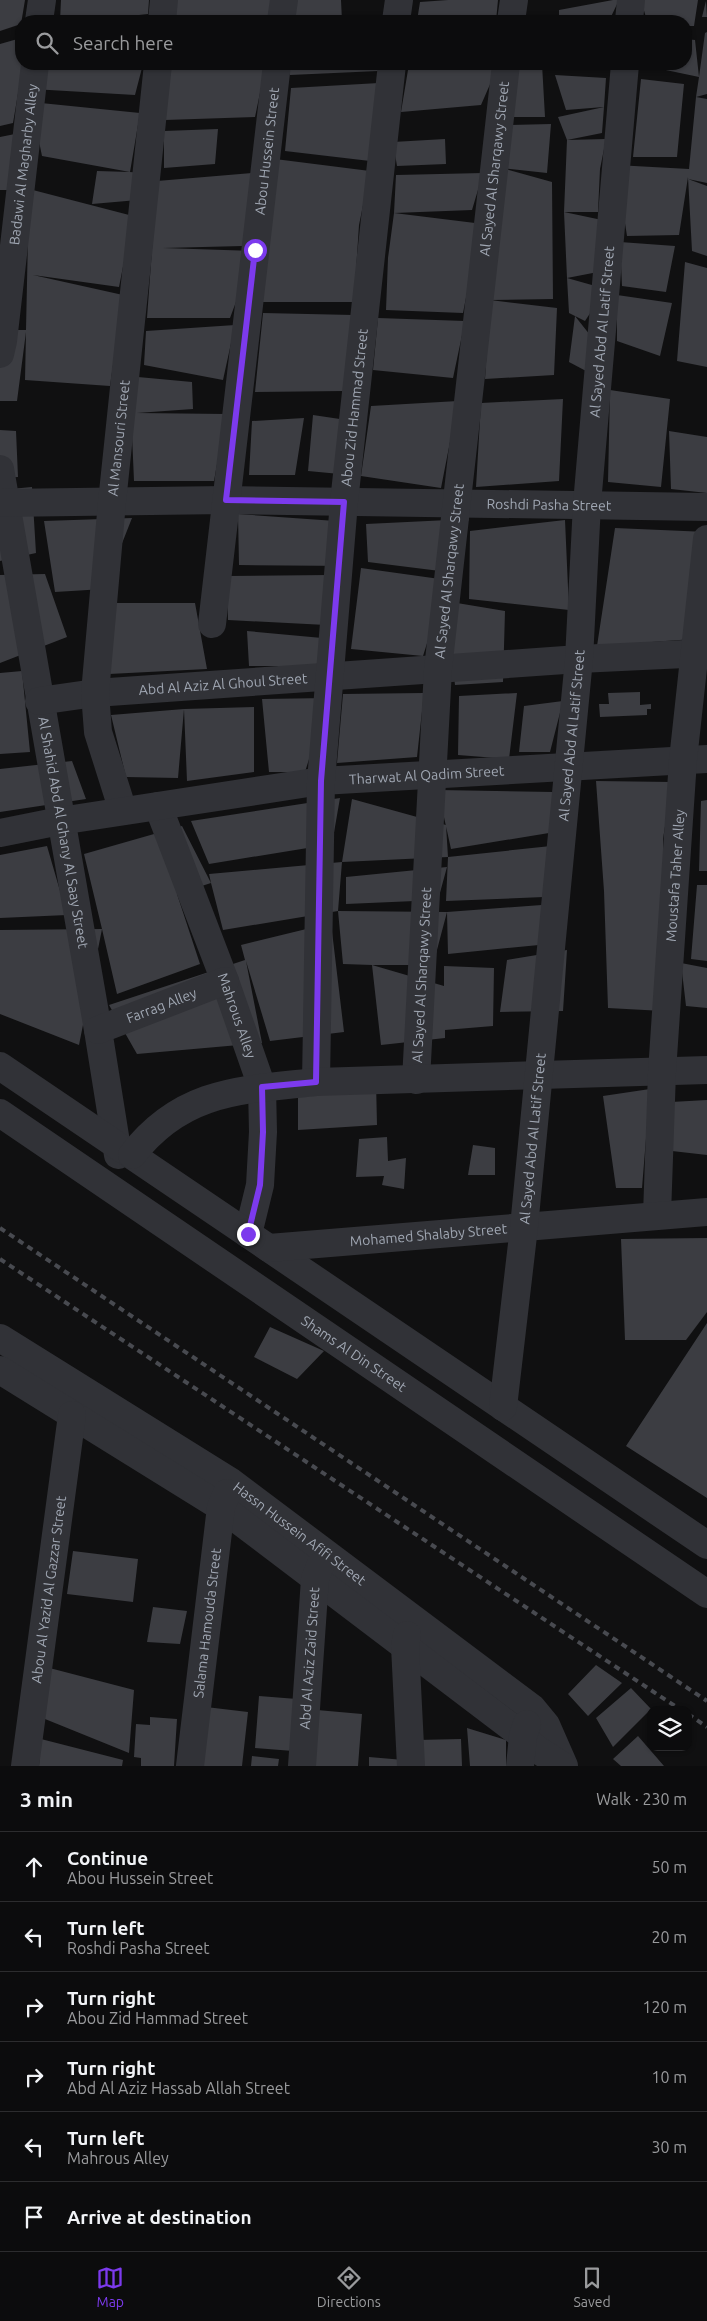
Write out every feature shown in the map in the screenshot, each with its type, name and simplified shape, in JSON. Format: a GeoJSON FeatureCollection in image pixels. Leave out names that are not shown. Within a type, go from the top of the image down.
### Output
{"type":"FeatureCollection","features":[{"type":"Feature","properties":{"kind":"street"},"geometry":{"type":"LineString","coordinates":[[40,15],[42,0]]}},
{"type":"Feature","properties":{"kind":"street"},"geometry":{"type":"LineString","coordinates":[[163,15],[164,0]]}},
{"type":"Feature","properties":{"kind":"street"},"geometry":{"type":"LineString","coordinates":[[282,15],[284,0]]}},
{"type":"Feature","properties":{"kind":"street"},"geometry":{"type":"LineString","coordinates":[[397,15],[399,0]]}},
{"type":"Feature","properties":{"kind":"street"},"geometry":{"type":"LineString","coordinates":[[512,15],[514,0]]}},
{"type":"Feature","properties":{"kind":"street"},"geometry":{"type":"LineString","coordinates":[[630,15],[631,0]]}},
{"type":"Feature","properties":{"kind":"street","name":"Badawi Al Magharby Alley"},"geometry":{"type":"LineString","coordinates":[[0,354],[34,70]]}},
{"type":"Feature","properties":{"kind":"street","name":"Al Mansouri Street"},"geometry":{"type":"LineString","coordinates":[[123,811],[98,732],[96,693],[112,502],[157,70]]}},
{"type":"Feature","properties":{"kind":"street","name":"Abou Hussein Street"},"geometry":{"type":"LineString","coordinates":[[212,624],[275,70]]}},
{"type":"Feature","properties":{"kind":"street","name":"Abou Zid Hammad Street"},"geometry":{"type":"LineString","coordinates":[[316,1082],[321,781],[344,502],[391,70]]}},
{"type":"Feature","properties":{"kind":"street","name":"Al Sayed Al Sharqawy Street"},"geometry":{"type":"LineString","coordinates":[[416,1080],[438,668],[505,70]]}},
{"type":"Feature","properties":{"kind":"street","name":"Al Sayed Abd Al Latif Street"},"geometry":{"type":"LineString","coordinates":[[503,1407],[524,1227],[578,659],[587,504],[624,70]]}},
{"type":"Feature","properties":{"kind":"street","name":"Al Shahid Abd Al Ghany Al Saay Street"},"geometry":{"type":"LineString","coordinates":[[0,469],[4,503],[98,1030],[125,1150],[122,1196]]}},
{"type":"Feature","properties":{"kind":"street","name":"Roshdi Pasha Street"},"geometry":{"type":"LineString","coordinates":[[4,503],[226,500],[455,505],[587,504],[707,507]]}},
{"type":"Feature","properties":{"kind":"street","name":"Moustafa Taher Alley"},"geometry":{"type":"LineString","coordinates":[[657,1214],[662,1072],[695,760],[707,539]]}},
{"type":"Feature","properties":{"kind":"street","name":"Abd Al Aziz Al Ghoul Street"},"geometry":{"type":"LineString","coordinates":[[39,701],[96,693],[438,668],[700,653]]}},
{"type":"Feature","properties":{"kind":"street","name":"Tharwat Al Qadim Street"},"geometry":{"type":"LineString","coordinates":[[0,833],[60,821],[321,781],[695,760]]}},
{"type":"Feature","properties":{"kind":"street","name":"Mahrous Alley"},"geometry":{"type":"LineString","coordinates":[[158,806],[262,1087],[263,1132],[258,1241]]}},
{"type":"Feature","properties":{"kind":"street","name":"Farrag Alley"},"geometry":{"type":"LineString","coordinates":[[98,1030],[224,981]]}},
{"type":"Feature","properties":{"kind":"street"},"geometry":{"type":"LineString","coordinates":[[0,1066],[707,1545]]}},
{"type":"Feature","properties":{"kind":"street"},"geometry":{"type":"LineString","coordinates":[[125,1150],[189,1105],[209,1097],[262,1087],[316,1082],[707,1070]]}},
{"type":"Feature","properties":{"kind":"street","name":"Shams Al Din Street"},"geometry":{"type":"LineString","coordinates":[[0,1112],[707,1594]]}},
{"type":"Feature","properties":{"kind":"street","name":"Mohamed Shalaby Street"},"geometry":{"type":"LineString","coordinates":[[258,1241],[524,1227],[657,1214],[707,1212]]}},
{"type":"Feature","properties":{"kind":"street","name":"Hassn Hussein Afifi Street"},"geometry":{"type":"LineString","coordinates":[[0,1338],[231,1482],[532,1708],[546,1725],[564,1766]]}},
{"type":"Feature","properties":{"kind":"street","name":"Hassn Hussein Afifi Street"},"geometry":{"type":"LineString","coordinates":[[0,1370],[221,1507],[523,1736],[535,1748],[564,1766]]}},
{"type":"Feature","properties":{"kind":"street","name":"Abou Al Yazid Al Gazzar Street"},"geometry":{"type":"LineString","coordinates":[[25,1766],[72,1415]]}},
{"type":"Feature","properties":{"kind":"street","name":"Salama Hamouda Street"},"geometry":{"type":"LineString","coordinates":[[190,1766],[221,1507],[231,1482]]}},
{"type":"Feature","properties":{"kind":"street","name":"Abd Al Aziz Zaid Street"},"geometry":{"type":"LineString","coordinates":[[302,1766],[315,1578],[325,1553]]}},
{"type":"Feature","properties":{"kind":"street"},"geometry":{"type":"LineString","coordinates":[[410,1766],[405,1646],[411,1617]]}},
{"type":"Feature","properties":{"kind":"street"},"geometry":{"type":"LineString","coordinates":[[520,1766],[523,1736],[532,1708]]}},
{"type":"Feature","properties":{"kind":"building"},"geometry":{"type":"Polygon","coordinates":[[[0,0],[25,0],[22,15],[15,15],[15,26],[0,31],[0,0]]]}},
{"type":"Feature","properties":{"kind":"building"},"geometry":{"type":"Polygon","coordinates":[[[61,0],[149,0],[148,14],[60,15],[61,0]]]}},
{"type":"Feature","properties":{"kind":"building"},"geometry":{"type":"Polygon","coordinates":[[[176,0],[274,0],[270,15],[175,15],[176,0]]]}},
{"type":"Feature","properties":{"kind":"building"},"geometry":{"type":"Polygon","coordinates":[[[293,0],[341,0],[342,15],[292,15],[293,0]]]}},
{"type":"Feature","properties":{"kind":"building"},"geometry":{"type":"Polygon","coordinates":[[[498,0],[497,15],[418,15],[420,2],[498,0]]]}},
{"type":"Feature","properties":{"kind":"building"},"geometry":{"type":"Polygon","coordinates":[[[619,0],[612,15],[559,15],[559,10],[619,0]]]}},
{"type":"Feature","properties":{"kind":"building"},"geometry":{"type":"Polygon","coordinates":[[[641,0],[698,0],[694,26],[692,26],[692,15],[645,15],[641,0]]]}},
{"type":"Feature","properties":{"kind":"building"},"geometry":{"type":"Polygon","coordinates":[[[706,1],[707,17],[702,17],[706,1]]]}},
{"type":"Feature","properties":{"kind":"building"},"geometry":{"type":"Polygon","coordinates":[[[707,32],[707,94],[696,97],[705,33],[707,32]]]}},
{"type":"Feature","properties":{"kind":"building"},"geometry":{"type":"Polygon","coordinates":[[[15,40],[15,70],[22,70],[13,123],[0,126],[0,44],[15,40]]]}},
{"type":"Feature","properties":{"kind":"building"},"geometry":{"type":"Polygon","coordinates":[[[692,40],[695,40],[699,77],[666,70],[692,70],[692,40]]]}},
{"type":"Feature","properties":{"kind":"building"},"geometry":{"type":"Polygon","coordinates":[[[39,70],[141,70],[135,95],[32,89],[39,70]]]}},
{"type":"Feature","properties":{"kind":"building"},"geometry":{"type":"Polygon","coordinates":[[[168,70],[265,70],[255,117],[165,120],[168,70]]]}},
{"type":"Feature","properties":{"kind":"building"},"geometry":{"type":"Polygon","coordinates":[[[290,70],[378,70],[378,71],[290,75],[290,70]]]}},
{"type":"Feature","properties":{"kind":"building"},"geometry":{"type":"Polygon","coordinates":[[[408,70],[496,70],[481,105],[401,112],[408,70]]]}},
{"type":"Feature","properties":{"kind":"building"},"geometry":{"type":"Polygon","coordinates":[[[518,70],[542,70],[545,117],[512,117],[518,70]]]}},
{"type":"Feature","properties":{"kind":"building"},"geometry":{"type":"Polygon","coordinates":[[[555,75],[606,78],[604,107],[566,110],[555,75]]]}},
{"type":"Feature","properties":{"kind":"building"},"geometry":{"type":"Polygon","coordinates":[[[641,79],[684,84],[677,157],[633,157],[641,79]]]}},
{"type":"Feature","properties":{"kind":"building"},"geometry":{"type":"Polygon","coordinates":[[[379,83],[370,161],[285,151],[291,88],[379,83]]]}},
{"type":"Feature","properties":{"kind":"building"},"geometry":{"type":"Polygon","coordinates":[[[696,97],[707,99],[707,183],[688,179],[688,177],[679,235],[627,236],[616,165],[689,169],[696,97]]]}},
{"type":"Feature","properties":{"kind":"building"},"geometry":{"type":"Polygon","coordinates":[[[31,102],[140,113],[130,172],[42,156],[31,102]]]}},
{"type":"Feature","properties":{"kind":"building"},"geometry":{"type":"Polygon","coordinates":[[[604,107],[602,133],[567,140],[558,117],[604,107]]]}},
{"type":"Feature","properties":{"kind":"building"},"geometry":{"type":"Polygon","coordinates":[[[551,124],[547,173],[502,168],[510,125],[551,124]]]}},
{"type":"Feature","properties":{"kind":"building"},"geometry":{"type":"Polygon","coordinates":[[[218,129],[215,164],[164,168],[164,131],[218,129]]]}},
{"type":"Feature","properties":{"kind":"building"},"geometry":{"type":"Polygon","coordinates":[[[15,134],[7,190],[0,190],[0,137],[15,134]]]}},
{"type":"Feature","properties":{"kind":"building"},"geometry":{"type":"Polygon","coordinates":[[[445,139],[446,164],[397,166],[393,142],[445,139]]]}},
{"type":"Feature","properties":{"kind":"building"},"geometry":{"type":"Polygon","coordinates":[[[606,139],[600,169],[598,212],[564,212],[567,140],[606,139]]]}},
{"type":"Feature","properties":{"kind":"building"},"geometry":{"type":"Polygon","coordinates":[[[275,159],[370,171],[359,225],[354,302],[260,302],[275,159]]]}},
{"type":"Feature","properties":{"kind":"building"},"geometry":{"type":"Polygon","coordinates":[[[502,168],[552,182],[553,299],[490,300],[502,168]]]}},
{"type":"Feature","properties":{"kind":"building"},"geometry":{"type":"Polygon","coordinates":[[[97,171],[141,173],[138,200],[92,204],[97,171]]]}},
{"type":"Feature","properties":{"kind":"building"},"geometry":{"type":"Polygon","coordinates":[[[252,173],[243,246],[163,248],[255,251],[230,318],[147,318],[157,181],[252,173]]]}},
{"type":"Feature","properties":{"kind":"building"},"geometry":{"type":"Polygon","coordinates":[[[483,173],[472,210],[394,213],[396,175],[483,173]]]}},
{"type":"Feature","properties":{"kind":"building"},"geometry":{"type":"Polygon","coordinates":[[[688,179],[707,186],[707,256],[692,251],[688,179]]]}},
{"type":"Feature","properties":{"kind":"building"},"geometry":{"type":"Polygon","coordinates":[[[29,189],[133,216],[119,287],[33,275],[123,295],[110,386],[25,380],[26,332],[17,401],[0,401],[0,330],[26,330],[29,189]]]}},
{"type":"Feature","properties":{"kind":"building"},"geometry":{"type":"Polygon","coordinates":[[[564,212],[602,220],[598,272],[567,278],[564,212]]]}},
{"type":"Feature","properties":{"kind":"building"},"geometry":{"type":"Polygon","coordinates":[[[394,213],[475,223],[472,267],[463,313],[386,310],[388,258],[394,213]]]}},
{"type":"Feature","properties":{"kind":"building"},"geometry":{"type":"Polygon","coordinates":[[[620,242],[675,246],[666,292],[622,286],[620,242]]]}},
{"type":"Feature","properties":{"kind":"building"},"geometry":{"type":"Polygon","coordinates":[[[685,262],[707,268],[707,367],[677,361],[685,262]]]}},
{"type":"Feature","properties":{"kind":"building"},"geometry":{"type":"Polygon","coordinates":[[[567,278],[606,289],[585,321],[569,313],[567,278]]]}},
{"type":"Feature","properties":{"kind":"building"},"geometry":{"type":"Polygon","coordinates":[[[617,295],[672,303],[660,356],[617,341],[617,295]]]}},
{"type":"Feature","properties":{"kind":"building"},"geometry":{"type":"Polygon","coordinates":[[[490,300],[557,308],[554,375],[485,379],[490,300]]]}},
{"type":"Feature","properties":{"kind":"building"},"geometry":{"type":"Polygon","coordinates":[[[263,313],[353,315],[344,391],[255,392],[263,313]]]}},
{"type":"Feature","properties":{"kind":"building"},"geometry":{"type":"Polygon","coordinates":[[[575,316],[590,335],[586,371],[569,362],[575,316]]]}},
{"type":"Feature","properties":{"kind":"building"},"geometry":{"type":"Polygon","coordinates":[[[378,318],[465,321],[453,378],[373,370],[378,318]]]}},
{"type":"Feature","properties":{"kind":"building"},"geometry":{"type":"Polygon","coordinates":[[[235,325],[223,380],[144,365],[146,331],[235,325]]]}},
{"type":"Feature","properties":{"kind":"building"},"geometry":{"type":"Polygon","coordinates":[[[138,377],[192,382],[193,409],[137,413],[226,414],[214,481],[134,481],[131,412],[138,377]]]}},
{"type":"Feature","properties":{"kind":"building"},"geometry":{"type":"Polygon","coordinates":[[[610,390],[670,399],[661,487],[608,482],[610,390]]]}},
{"type":"Feature","properties":{"kind":"building"},"geometry":{"type":"Polygon","coordinates":[[[563,399],[559,481],[476,487],[481,403],[563,399]]]}},
{"type":"Feature","properties":{"kind":"building"},"geometry":{"type":"Polygon","coordinates":[[[458,401],[441,488],[361,476],[371,406],[458,401]]]}},
{"type":"Feature","properties":{"kind":"building"},"geometry":{"type":"Polygon","coordinates":[[[313,415],[360,422],[361,476],[308,471],[313,415]]]}},
{"type":"Feature","properties":{"kind":"building"},"geometry":{"type":"Polygon","coordinates":[[[304,418],[295,475],[249,475],[252,421],[304,418]]]}},
{"type":"Feature","properties":{"kind":"building"},"geometry":{"type":"Polygon","coordinates":[[[0,430],[16,431],[18,477],[0,478],[0,430]]]}},
{"type":"Feature","properties":{"kind":"building"},"geometry":{"type":"Polygon","coordinates":[[[669,431],[707,437],[707,493],[671,489],[669,431]]]}},
{"type":"Feature","properties":{"kind":"building"},"geometry":{"type":"Polygon","coordinates":[[[32,487],[36,553],[0,561],[0,490],[32,487]]]}},
{"type":"Feature","properties":{"kind":"building"},"geometry":{"type":"Polygon","coordinates":[[[238,514],[350,522],[351,566],[239,565],[238,514]]]}},
{"type":"Feature","properties":{"kind":"building"},"geometry":{"type":"Polygon","coordinates":[[[132,518],[104,589],[55,592],[44,521],[132,518]]]}},
{"type":"Feature","properties":{"kind":"building"},"geometry":{"type":"Polygon","coordinates":[[[469,519],[448,572],[368,562],[366,524],[469,519]]]}},
{"type":"Feature","properties":{"kind":"building"},"geometry":{"type":"Polygon","coordinates":[[[565,520],[569,610],[469,599],[470,531],[565,520]]]}},
{"type":"Feature","properties":{"kind":"building"},"geometry":{"type":"Polygon","coordinates":[[[615,528],[707,532],[707,638],[597,646],[615,528]]]}},
{"type":"Feature","properties":{"kind":"building"},"geometry":{"type":"Polygon","coordinates":[[[361,568],[447,580],[423,656],[351,649],[361,568]]]}},
{"type":"Feature","properties":{"kind":"building"},"geometry":{"type":"Polygon","coordinates":[[[45,574],[67,637],[0,663],[0,575],[45,574]]]}},
{"type":"Feature","properties":{"kind":"building"},"geometry":{"type":"Polygon","coordinates":[[[329,575],[326,625],[228,620],[227,576],[329,575]]]}},
{"type":"Feature","properties":{"kind":"building"},"geometry":{"type":"Polygon","coordinates":[[[445,601],[505,611],[503,682],[455,685],[445,601]]]}},
{"type":"Feature","properties":{"kind":"building"},"geometry":{"type":"Polygon","coordinates":[[[115,603],[195,603],[207,669],[109,674],[115,603]]]}},
{"type":"Feature","properties":{"kind":"building"},"geometry":{"type":"Polygon","coordinates":[[[247,631],[333,639],[316,666],[249,666],[247,631]]]}},
{"type":"Feature","properties":{"kind":"building"},"geometry":{"type":"Polygon","coordinates":[[[22,671],[30,752],[0,754],[0,673],[22,671]]]}},
{"type":"Feature","properties":{"kind":"building"},"geometry":{"type":"Polygon","coordinates":[[[640,692],[640,705],[651,704],[651,709],[647,709],[647,715],[600,717],[599,704],[609,704],[608,693],[640,692]]]}},
{"type":"Feature","properties":{"kind":"building"},"geometry":{"type":"Polygon","coordinates":[[[424,693],[417,757],[337,763],[343,694],[424,693]]]}},
{"type":"Feature","properties":{"kind":"building"},"geometry":{"type":"Polygon","coordinates":[[[517,693],[509,759],[458,755],[459,696],[517,693]]]}},
{"type":"Feature","properties":{"kind":"building"},"geometry":{"type":"Polygon","coordinates":[[[328,698],[305,772],[269,772],[262,699],[328,698]]]}},
{"type":"Feature","properties":{"kind":"building"},"geometry":{"type":"Polygon","coordinates":[[[563,701],[550,752],[519,752],[524,706],[563,701]]]}},
{"type":"Feature","properties":{"kind":"building"},"geometry":{"type":"Polygon","coordinates":[[[254,707],[254,772],[187,781],[184,709],[254,707]]]}},
{"type":"Feature","properties":{"kind":"building"},"geometry":{"type":"Polygon","coordinates":[[[184,709],[178,778],[126,777],[111,715],[184,709]]]}},
{"type":"Feature","properties":{"kind":"building"},"geometry":{"type":"Polygon","coordinates":[[[72,761],[86,799],[0,812],[0,769],[72,761]]]}},
{"type":"Feature","properties":{"kind":"building"},"geometry":{"type":"Polygon","coordinates":[[[596,781],[672,782],[663,839],[663,1011],[608,1008],[604,891],[596,781]]]}},
{"type":"Feature","properties":{"kind":"building"},"geometry":{"type":"Polygon","coordinates":[[[438,790],[553,792],[549,833],[451,849],[438,790]]]}},
{"type":"Feature","properties":{"kind":"building"},"geometry":{"type":"Polygon","coordinates":[[[340,798],[332,844],[209,864],[191,821],[340,798]]]}},
{"type":"Feature","properties":{"kind":"building"},"geometry":{"type":"Polygon","coordinates":[[[352,799],[446,825],[448,857],[342,862],[352,799]]]}},
{"type":"Feature","properties":{"kind":"building"},"geometry":{"type":"Polygon","coordinates":[[[707,800],[707,871],[699,871],[701,801],[707,800]]]}},
{"type":"Feature","properties":{"kind":"building"},"geometry":{"type":"Polygon","coordinates":[[[182,826],[211,883],[177,894],[200,964],[117,994],[84,854],[182,826]]]}},
{"type":"Feature","properties":{"kind":"building"},"geometry":{"type":"Polygon","coordinates":[[[47,846],[67,915],[0,918],[0,855],[47,846]]]}},
{"type":"Feature","properties":{"kind":"building"},"geometry":{"type":"Polygon","coordinates":[[[551,846],[544,897],[446,901],[448,857],[551,846]]]}},
{"type":"Feature","properties":{"kind":"building"},"geometry":{"type":"Polygon","coordinates":[[[342,862],[338,911],[223,930],[209,874],[342,862]]]}},
{"type":"Feature","properties":{"kind":"building"},"geometry":{"type":"Polygon","coordinates":[[[447,867],[438,900],[346,904],[346,877],[447,867]]]}},
{"type":"Feature","properties":{"kind":"building"},"geometry":{"type":"Polygon","coordinates":[[[697,885],[707,885],[707,961],[691,959],[697,885]]]}},
{"type":"Feature","properties":{"kind":"building"},"geometry":{"type":"Polygon","coordinates":[[[555,904],[539,945],[448,954],[447,912],[555,904]]]}},
{"type":"Feature","properties":{"kind":"building"},"geometry":{"type":"Polygon","coordinates":[[[338,911],[447,912],[433,965],[343,964],[338,911]]]}},
{"type":"Feature","properties":{"kind":"building"},"geometry":{"type":"Polygon","coordinates":[[[331,923],[344,1032],[270,1041],[246,961],[262,1043],[137,1054],[109,1005],[245,960],[241,945],[331,923]]]}},
{"type":"Feature","properties":{"kind":"building"},"geometry":{"type":"Polygon","coordinates":[[[102,929],[79,1045],[0,1014],[0,930],[102,929]]]}},
{"type":"Feature","properties":{"kind":"building"},"geometry":{"type":"Polygon","coordinates":[[[567,950],[563,1011],[500,1012],[507,960],[567,950]]]}},
{"type":"Feature","properties":{"kind":"building"},"geometry":{"type":"Polygon","coordinates":[[[681,963],[707,968],[707,1008],[686,1006],[681,963]]]}},
{"type":"Feature","properties":{"kind":"building"},"geometry":{"type":"Polygon","coordinates":[[[372,965],[444,986],[444,966],[494,968],[493,1026],[445,1030],[445,1038],[381,1045],[372,965]]]}},
{"type":"Feature","properties":{"kind":"building"},"geometry":{"type":"Polygon","coordinates":[[[376,1081],[377,1125],[298,1130],[298,1084],[376,1081]]]}},
{"type":"Feature","properties":{"kind":"building"},"geometry":{"type":"Polygon","coordinates":[[[650,1089],[642,1188],[616,1188],[603,1096],[650,1089]]]}},
{"type":"Feature","properties":{"kind":"building"},"geometry":{"type":"Polygon","coordinates":[[[707,1100],[707,1155],[672,1151],[671,1102],[707,1100]]]}},
{"type":"Feature","properties":{"kind":"building"},"geometry":{"type":"Polygon","coordinates":[[[387,1137],[388,1161],[406,1158],[404,1189],[382,1185],[384,1176],[356,1177],[359,1139],[387,1137]]]}},
{"type":"Feature","properties":{"kind":"building"},"geometry":{"type":"Polygon","coordinates":[[[473,1145],[495,1148],[495,1175],[468,1175],[473,1145]]]}},
{"type":"Feature","properties":{"kind":"building"},"geometry":{"type":"Polygon","coordinates":[[[707,1238],[707,1312],[686,1340],[625,1340],[621,1239],[707,1238]]]}},
{"type":"Feature","properties":{"kind":"building"},"geometry":{"type":"Polygon","coordinates":[[[707,1323],[707,1498],[626,1446],[707,1323]]]}},
{"type":"Feature","properties":{"kind":"building"},"geometry":{"type":"Polygon","coordinates":[[[270,1327],[324,1351],[297,1379],[254,1357],[270,1327]]]}},
{"type":"Feature","properties":{"kind":"building"},"geometry":{"type":"Polygon","coordinates":[[[73,1551],[138,1559],[133,1602],[67,1594],[73,1551]]]}},
{"type":"Feature","properties":{"kind":"building"},"geometry":{"type":"Polygon","coordinates":[[[153,1607],[187,1611],[180,1644],[147,1642],[153,1607]]]}},
{"type":"Feature","properties":{"kind":"building"},"geometry":{"type":"Polygon","coordinates":[[[38,1665],[134,1690],[129,1753],[45,1719],[38,1665]]]}},
{"type":"Feature","properties":{"kind":"building"},"geometry":{"type":"Polygon","coordinates":[[[596,1665],[622,1683],[588,1716],[568,1694],[596,1665]]]}},
{"type":"Feature","properties":{"kind":"building"},"geometry":{"type":"Polygon","coordinates":[[[631,1688],[648,1706],[647,1713],[613,1747],[596,1718],[631,1688]]]}},
{"type":"Feature","properties":{"kind":"building"},"geometry":{"type":"Polygon","coordinates":[[[259,1696],[297,1699],[293,1751],[255,1748],[259,1696]]]}},
{"type":"Feature","properties":{"kind":"building"},"geometry":{"type":"Polygon","coordinates":[[[206,1707],[248,1712],[242,1766],[201,1766],[206,1707]]]}},
{"type":"Feature","properties":{"kind":"building"},"geometry":{"type":"Polygon","coordinates":[[[317,1710],[362,1714],[358,1766],[313,1766],[317,1710]]]}},
{"type":"Feature","properties":{"kind":"building"},"geometry":{"type":"Polygon","coordinates":[[[150,1717],[177,1719],[174,1766],[141,1766],[141,1758],[134,1757],[136,1724],[150,1725],[150,1717]]]}},
{"type":"Feature","properties":{"kind":"building"},"geometry":{"type":"Polygon","coordinates":[[[467,1728],[506,1740],[506,1766],[470,1766],[467,1728]]]}},
{"type":"Feature","properties":{"kind":"building"},"geometry":{"type":"Polygon","coordinates":[[[638,1736],[647,1746],[647,1751],[651,1751],[664,1766],[621,1766],[613,1759],[638,1736]]]}},
{"type":"Feature","properties":{"kind":"building"},"geometry":{"type":"Polygon","coordinates":[[[41,1739],[123,1760],[122,1766],[39,1766],[41,1739]]]}},
{"type":"Feature","properties":{"kind":"building"},"geometry":{"type":"Polygon","coordinates":[[[461,1739],[462,1766],[417,1766],[417,1740],[461,1739]]]}},
{"type":"Feature","properties":{"kind":"building"},"geometry":{"type":"Polygon","coordinates":[[[252,1756],[279,1759],[278,1766],[251,1766],[252,1756]]]}},
{"type":"Feature","properties":{"kind":"building"},"geometry":{"type":"Polygon","coordinates":[[[369,1757],[404,1760],[404,1766],[369,1766],[369,1757]]]}},
{"type":"Feature","properties":{"kind":"railway"},"geometry":{"type":"LineString","coordinates":[[0,1228],[707,1701]]}},
{"type":"Feature","properties":{"kind":"railway"},"geometry":{"type":"LineString","coordinates":[[0,1259],[675,1706]]}},
{"type":"Feature","properties":{"kind":"railway"},"geometry":{"type":"LineString","coordinates":[[692,1717],[707,1727]]}},
{"type":"Feature","properties":{"kind":"route"},"geometry":{"type":"LineString","coordinates":[[248,1234],[260,1185],[263,1132],[262,1087],[316,1082],[321,781],[344,502],[226,500],[255,250]]}}]}
